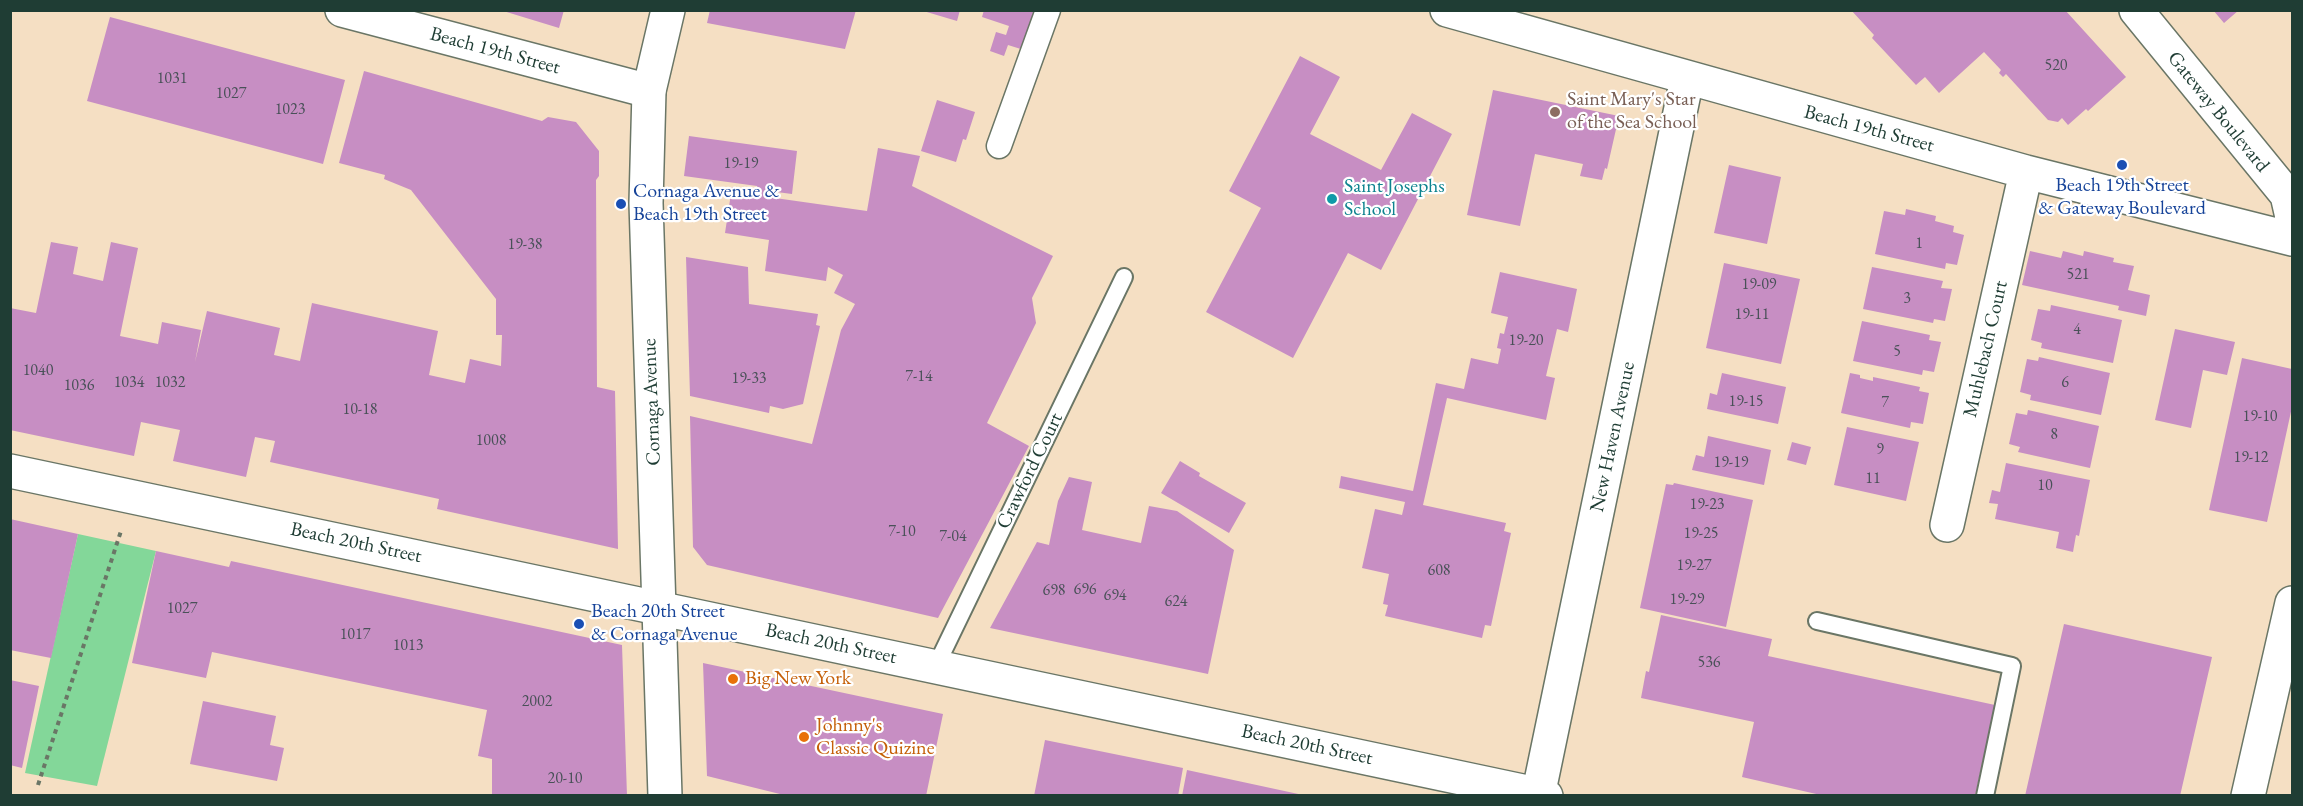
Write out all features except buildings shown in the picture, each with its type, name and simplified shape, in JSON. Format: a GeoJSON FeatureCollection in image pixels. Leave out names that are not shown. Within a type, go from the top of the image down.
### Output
{"type":"FeatureCollection","features":[{"type":"Feature","properties":{"kind":"street","name":"Beach 19th Street"},"geometry":{"type":"LineString","coordinates":[[342,10],[649,91]]}},
{"type":"Feature","properties":{"kind":"street","name":"Cornaga Avenue"},"geometry":{"type":"LineString","coordinates":[[665,795],[646,203],[649,91],[668,10]]}},
{"type":"Feature","properties":{"kind":"street"},"geometry":{"type":"LineString","coordinates":[[999,147],[1048,10]]}},
{"type":"Feature","properties":{"kind":"street","name":"Beach 19th Street"},"geometry":{"type":"LineString","coordinates":[[1447,10],[2026,172],[2292,239]]}},
{"type":"Feature","properties":{"kind":"street","name":"Gateway Boulevard"},"geometry":{"type":"LineString","coordinates":[[2136,10],[2287,195],[2292,217]]}},
{"type":"Feature","properties":{"kind":"street","name":"New Haven Avenue"},"geometry":{"type":"LineString","coordinates":[[1541,795],[1687,79]]}},
{"type":"Feature","properties":{"kind":"street","name":"Muhlebach Court"},"geometry":{"type":"LineString","coordinates":[[1947,525],[2026,172]]}},
{"type":"Feature","properties":{"kind":"street","name":"Beach 20th Street"},"geometry":{"type":"LineString","coordinates":[[10,471],[1541,795]]}},
{"type":"Feature","properties":{"kind":"street"},"geometry":{"type":"LineString","coordinates":[[2248,795],[2292,603]]}},
{"type":"Feature","properties":{"kind":"lane","name":"Crawford Court"},"geometry":{"type":"LineString","coordinates":[[936,666],[1124,277]]}},
{"type":"Feature","properties":{"kind":"lane"},"geometry":{"type":"LineString","coordinates":[[1817,621],[2012,666],[1985,795]]}},
{"type":"Feature","properties":{"kind":"path"},"geometry":{"type":"LineString","coordinates":[[38,785],[121,531]]}},
{"type":"Feature","properties":{"kind":"green space"},"geometry":{"type":"Polygon","coordinates":[[[78,534],[156,551],[97,786],[25,773],[78,534]]]}},
{"type":"Feature","properties":{"kind":"place","name":"Saint Mary's Star of the Sea School"},"geometry":{"type":"Point","coordinates":[1555,112]}},
{"type":"Feature","properties":{"kind":"place","name":"Beach 19th Street & Gateway Boulevard"},"geometry":{"type":"Point","coordinates":[2122,165]}},
{"type":"Feature","properties":{"kind":"place","name":"Saint Josephs School"},"geometry":{"type":"Point","coordinates":[1332,199]}},
{"type":"Feature","properties":{"kind":"place","name":"Cornaga Avenue & Beach 19th Street"},"geometry":{"type":"Point","coordinates":[621,204]}},
{"type":"Feature","properties":{"kind":"place","name":"Beach 20th Street & Cornaga Avenue"},"geometry":{"type":"Point","coordinates":[579,624]}},
{"type":"Feature","properties":{"kind":"place","name":"Big New York"},"geometry":{"type":"Point","coordinates":[733,679]}},
{"type":"Feature","properties":{"kind":"place","name":"Johnny's Classic Quizine"},"geometry":{"type":"Point","coordinates":[804,737]}}]}
